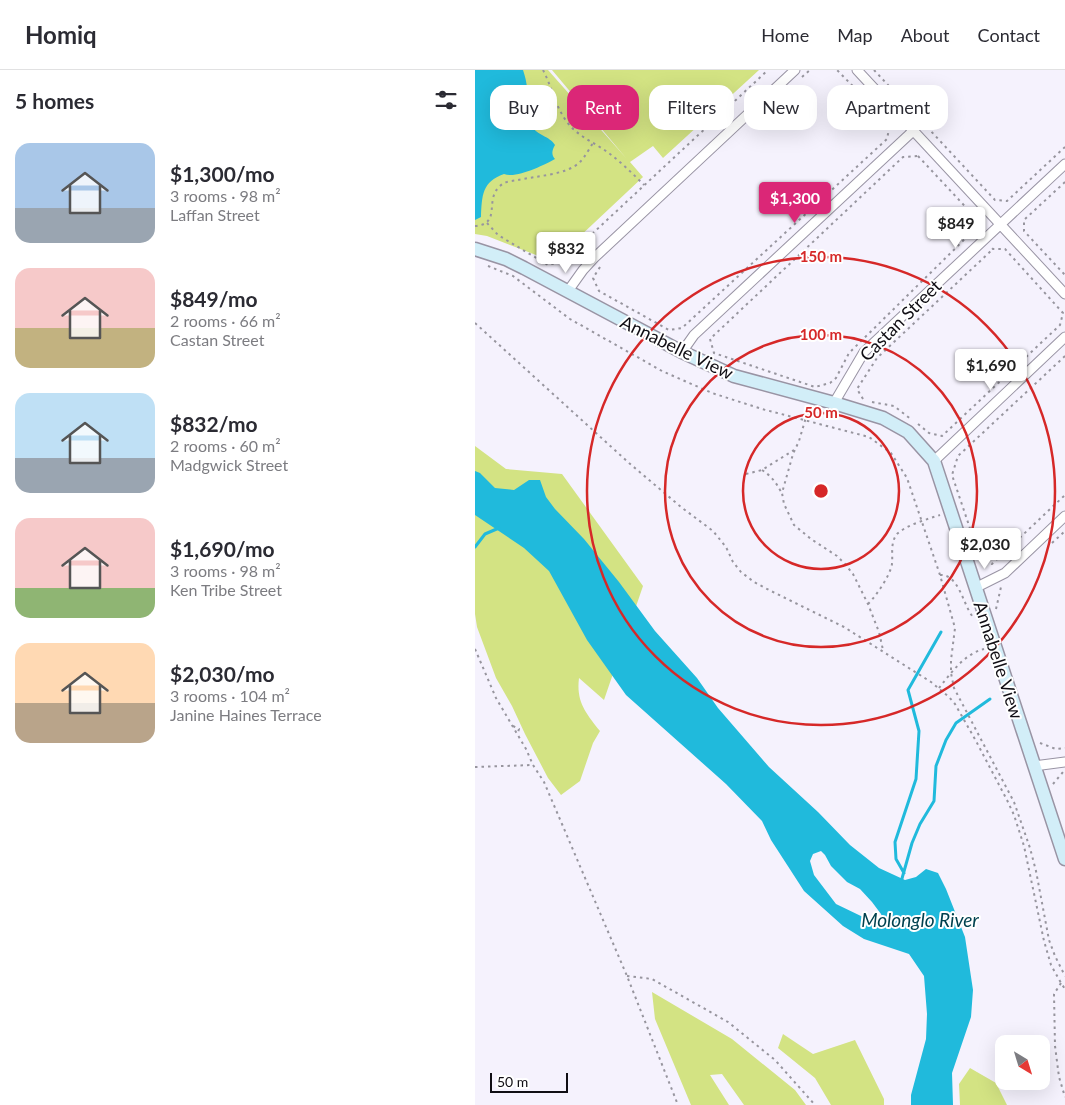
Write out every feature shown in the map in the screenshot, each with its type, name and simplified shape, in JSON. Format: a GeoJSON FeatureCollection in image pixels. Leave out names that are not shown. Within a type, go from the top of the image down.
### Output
{"type":"FeatureCollection","features":[{"type":"Feature","properties":{"kind":"street"},"geometry":{"type":"LineString","coordinates":[[568,291],[583,270],[595,258],[795,70]]}},
{"type":"Feature","properties":{"kind":"street"},"geometry":{"type":"LineString","coordinates":[[857,70],[1065,294]]}},
{"type":"Feature","properties":{"kind":"street"},"geometry":{"type":"LineString","coordinates":[[682,352],[693,335],[913,131]]}},
{"type":"Feature","properties":{"kind":"street","name":"Castan Street"},"geometry":{"type":"LineString","coordinates":[[834,403],[864,352],[1065,164]]}},
{"type":"Feature","properties":{"kind":"street","name":"Annabelle View"},"geometry":{"type":"LineString","coordinates":[[475,249],[525,268],[682,352],[734,376],[811,391],[834,403],[883,418],[908,432],[934,461],[1065,859]]}},
{"type":"Feature","properties":{"kind":"street"},"geometry":{"type":"LineString","coordinates":[[934,461],[1065,337]]}},
{"type":"Feature","properties":{"kind":"street"},"geometry":{"type":"LineString","coordinates":[[975,588],[1005,573],[1065,516]]}},
{"type":"Feature","properties":{"kind":"street"},"geometry":{"type":"LineString","coordinates":[[1034,766],[1065,762]]}},
{"type":"Feature","properties":{"kind":"path"},"geometry":{"type":"LineString","coordinates":[[543,70],[557,106],[568,123],[579,135],[617,159],[644,185]]}},
{"type":"Feature","properties":{"kind":"path"},"geometry":{"type":"LineString","coordinates":[[487,223],[498,235],[548,266],[563,261],[768,70]]}},
{"type":"Feature","properties":{"kind":"path"},"geometry":{"type":"LineString","coordinates":[[803,77],[810,70]]}},
{"type":"Feature","properties":{"kind":"path"},"geometry":{"type":"LineString","coordinates":[[601,265],[593,278],[599,291],[669,330],[682,328],[887,139],[890,124],[837,70]]}},
{"type":"Feature","properties":{"kind":"path"},"geometry":{"type":"LineString","coordinates":[[874,70],[995,200],[1007,201],[1065,147]]}},
{"type":"Feature","properties":{"kind":"path"},"geometry":{"type":"LineString","coordinates":[[475,226],[482,226],[489,221],[494,194],[500,186],[571,168],[580,162],[593,143]]}},
{"type":"Feature","properties":{"kind":"path"},"geometry":{"type":"LineString","coordinates":[[782,493],[794,450],[806,420],[811,391],[830,383],[836,378],[849,353],[974,230],[975,217],[918,156],[903,158],[710,339],[714,353],[811,391]]}},
{"type":"Feature","properties":{"kind":"path"},"geometry":{"type":"LineString","coordinates":[[1065,182],[1024,220],[1024,231],[1065,275]]}},
{"type":"Feature","properties":{"kind":"path"},"geometry":{"type":"LineString","coordinates":[[863,400],[857,389],[877,358],[993,249],[1005,249],[1064,312],[1060,326],[942,436],[929,433],[893,406],[871,402]]}},
{"type":"Feature","properties":{"kind":"path"},"geometry":{"type":"LineString","coordinates":[[485,265],[513,276],[570,319],[663,371],[712,394],[869,437],[891,453],[907,478],[940,575],[955,628],[951,673],[954,688],[1017,809],[1036,871],[1049,940],[1065,976]]}},
{"type":"Feature","properties":{"kind":"path"},"geometry":{"type":"LineString","coordinates":[[475,323],[637,469],[681,507],[713,531],[726,547],[733,562],[741,572],[762,586],[845,626],[949,696],[964,718],[1014,815],[1024,846],[1051,965],[1065,989]]}},
{"type":"Feature","properties":{"kind":"path"},"geometry":{"type":"LineString","coordinates":[[1065,356],[958,456],[952,475],[980,558],[993,564],[1065,495]]}},
{"type":"Feature","properties":{"kind":"path"},"geometry":{"type":"LineString","coordinates":[[746,474],[762,470],[794,450]]}},
{"type":"Feature","properties":{"kind":"path"},"geometry":{"type":"LineString","coordinates":[[762,470],[770,475],[782,493],[784,504],[794,525],[837,556],[853,574],[879,632],[883,651]]}},
{"type":"Feature","properties":{"kind":"path"},"geometry":{"type":"LineString","coordinates":[[868,604],[879,592],[891,568],[892,548],[895,538],[905,529],[923,522]]}},
{"type":"Feature","properties":{"kind":"path"},"geometry":{"type":"LineString","coordinates":[[940,575],[947,575],[954,580],[972,617]]}},
{"type":"Feature","properties":{"kind":"path"},"geometry":{"type":"LineString","coordinates":[[995,610],[1001,587],[1007,583]]}},
{"type":"Feature","properties":{"kind":"path"},"geometry":{"type":"LineString","coordinates":[[939,688],[963,661],[977,651],[995,646]]}},
{"type":"Feature","properties":{"kind":"path"},"geometry":{"type":"LineString","coordinates":[[475,649],[496,698],[544,782],[627,976],[678,1105]]}},
{"type":"Feature","properties":{"kind":"path"},"geometry":{"type":"LineString","coordinates":[[1056,749],[1065,748]]}},
{"type":"Feature","properties":{"kind":"path"},"geometry":{"type":"LineString","coordinates":[[475,767],[533,765]]}},
{"type":"Feature","properties":{"kind":"path"},"geometry":{"type":"LineString","coordinates":[[1052,786],[1062,772]]}},
{"type":"Feature","properties":{"kind":"path"},"geometry":{"type":"LineString","coordinates":[[627,976],[652,979],[728,1022],[775,1060],[815,1105]]}},
{"type":"Feature","properties":{"kind":"path"},"geometry":{"type":"LineString","coordinates":[[1061,983],[1055,994],[1055,1046],[1059,1077],[1065,1098]]}},
{"type":"Feature","properties":{"kind":"green space"},"geometry":{"type":"Polygon","coordinates":[[[475,70],[548,70],[567,91],[567,130],[601,130],[626,158],[602,130],[639,130],[639,85],[567,85],[567,88],[552,70],[759,70],[734,93],[734,85],[649,85],[649,130],[694,130],[663,158],[653,146],[630,162],[643,177],[561,254],[551,257],[536,255],[487,236],[475,234],[475,70]]]}},
{"type":"Feature","properties":{"kind":"green space"},"geometry":{"type":"Polygon","coordinates":[[[475,446],[506,469],[562,474],[643,586],[604,700],[579,678],[579,694],[583,707],[600,731],[593,743],[580,781],[561,795],[548,778],[496,678],[477,627],[475,614],[475,446]]]}},
{"type":"Feature","properties":{"kind":"green space"},"geometry":{"type":"Polygon","coordinates":[[[652,992],[732,1039],[795,1090],[806,1105],[744,1105],[722,1074],[710,1075],[729,1105],[691,1105],[655,1019],[652,992]]]}},
{"type":"Feature","properties":{"kind":"green space"},"geometry":{"type":"Polygon","coordinates":[[[783,1034],[813,1054],[855,1040],[884,1099],[884,1105],[831,1105],[815,1078],[778,1048],[783,1034]]]}},
{"type":"Feature","properties":{"kind":"green space"},"geometry":{"type":"Polygon","coordinates":[[[970,1068],[995,1082],[995,1090],[1000,1090],[1007,1105],[960,1105],[959,1084],[970,1068]]]}},
{"type":"Feature","properties":{"kind":"water"},"geometry":{"type":"Polygon","coordinates":[[[475,70],[523,70],[527,85],[490,85],[490,130],[536,130],[553,142],[555,145],[552,152],[555,159],[530,171],[515,175],[504,174],[491,181],[487,185],[483,196],[481,217],[475,220],[475,70]]]}},
{"type":"Feature","properties":{"kind":"water","name":"Molonglo River"},"geometry":{"type":"Polygon","coordinates":[[[475,471],[480,473],[495,488],[514,490],[529,480],[540,480],[546,497],[555,509],[584,539],[655,631],[697,678],[718,708],[769,767],[818,812],[850,845],[879,868],[905,880],[916,877],[926,869],[938,873],[965,937],[973,990],[971,1017],[952,1073],[953,1105],[911,1105],[911,1095],[926,1039],[927,1014],[924,976],[909,954],[864,939],[843,926],[804,891],[771,840],[762,821],[726,784],[626,695],[587,640],[549,571],[524,548],[475,515],[475,471]],[[821,851],[813,854],[810,861],[814,875],[836,904],[863,917],[871,925],[881,926],[884,921],[872,902],[860,889],[847,882],[831,866],[821,851]]]}},
{"type":"Feature","properties":{"kind":"waterway"},"geometry":{"type":"LineString","coordinates":[[475,547],[485,534],[499,528]]}},
{"type":"Feature","properties":{"kind":"waterway"},"geometry":{"type":"LineString","coordinates":[[904,873],[896,859],[895,842],[916,779],[919,731],[908,690],[941,632]]}},
{"type":"Feature","properties":{"kind":"waterway"},"geometry":{"type":"LineString","coordinates":[[901,882],[912,843],[920,824],[934,801],[936,766],[946,740],[956,723],[990,699]]}}]}
